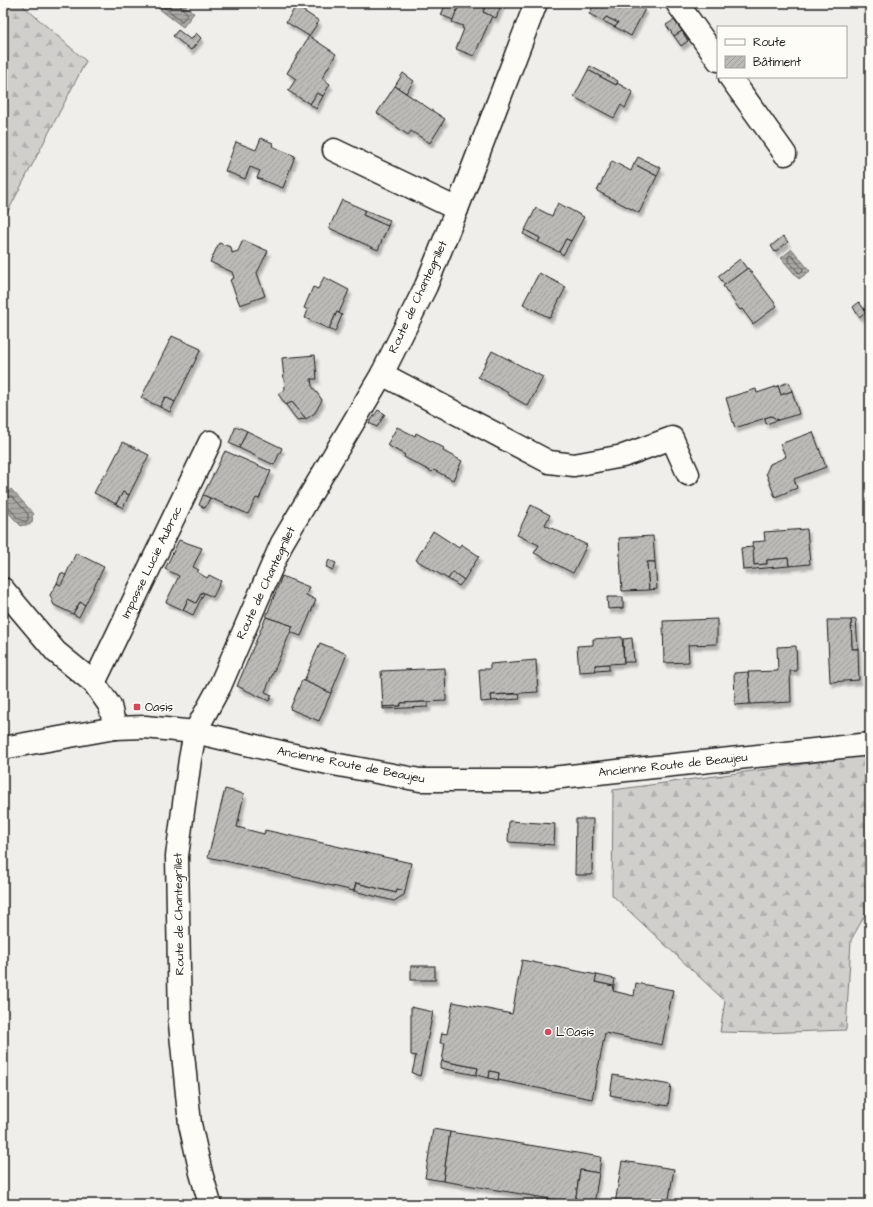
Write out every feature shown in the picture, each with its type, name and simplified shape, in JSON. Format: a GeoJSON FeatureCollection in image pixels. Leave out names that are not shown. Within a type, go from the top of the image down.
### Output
{"type":"FeatureCollection","features":[{"type":"Feature","properties":{"kind":"street","name":"Route de Chantegrillet"},"geometry":{"type":"LineString","coordinates":[[210,1204],[201,1173],[190,1124],[180,1024],[177,856],[195,732],[220,686],[282,543],[382,374],[426,286],[536,3]]}},
{"type":"Feature","properties":{"kind":"street"},"geometry":{"type":"LineString","coordinates":[[677,3],[717,59]]}},
{"type":"Feature","properties":{"kind":"street"},"geometry":{"type":"LineString","coordinates":[[731,78],[785,154]]}},
{"type":"Feature","properties":{"kind":"street"},"geometry":{"type":"LineString","coordinates":[[334,150],[457,209]]}},
{"type":"Feature","properties":{"kind":"street"},"geometry":{"type":"LineString","coordinates":[[382,374],[549,462],[574,465],[623,456],[672,438],[688,474]]}},
{"type":"Feature","properties":{"kind":"street","name":"Impasse Lucie Aubrac"},"geometry":{"type":"LineString","coordinates":[[94,683],[210,442]]}},
{"type":"Feature","properties":{"kind":"street"},"geometry":{"type":"LineString","coordinates":[[3,589],[56,652],[94,683],[110,706],[115,728]]}},
{"type":"Feature","properties":{"kind":"street","name":"Ancienne Route de Beaujeu"},"geometry":{"type":"LineString","coordinates":[[3,748],[115,728],[145,727],[195,732],[328,763],[420,780],[533,780],[870,744]]}},
{"type":"Feature","properties":{"kind":"green space"},"geometry":{"type":"Polygon","coordinates":[[[3,3],[20,3],[86,61],[3,221],[3,3]]]}},
{"type":"Feature","properties":{"kind":"green space"},"geometry":{"type":"Polygon","coordinates":[[[870,755],[870,906],[851,940],[846,1030],[764,1033],[720,1032],[725,1001],[612,895],[613,790],[870,755]]]}},
{"type":"Feature","properties":{"kind":"water"},"geometry":{"type":"Polygon","coordinates":[[[156,3],[182,3],[194,13],[183,27],[154,5],[156,3]]]}},
{"type":"Feature","properties":{"kind":"water"},"geometry":{"type":"Polygon","coordinates":[[[792,249],[810,271],[799,279],[781,258],[792,249]]]}},
{"type":"Feature","properties":{"kind":"water"},"geometry":{"type":"Polygon","coordinates":[[[11,489],[34,514],[32,516],[33,520],[29,525],[21,526],[3,507],[3,496],[11,489]]]}},
{"type":"Feature","properties":{"kind":"building"},"geometry":{"type":"Polygon","coordinates":[[[446,3],[460,3],[453,20],[441,15],[446,3]]]}},
{"type":"Feature","properties":{"kind":"building"},"geometry":{"type":"Polygon","coordinates":[[[460,3],[487,3],[483,12],[492,16],[474,56],[456,49],[464,29],[462,28],[463,26],[452,22],[460,3]]]}},
{"type":"Feature","properties":{"kind":"building"},"geometry":{"type":"Polygon","coordinates":[[[487,3],[502,3],[496,18],[483,12],[487,3]]]}},
{"type":"Feature","properties":{"kind":"building"},"geometry":{"type":"Polygon","coordinates":[[[595,3],[633,3],[645,9],[631,36],[615,27],[618,23],[606,17],[603,21],[589,14],[595,3]]]}},
{"type":"Feature","properties":{"kind":"building"},"geometry":{"type":"Polygon","coordinates":[[[296,6],[319,21],[309,36],[286,22],[296,6]]]}},
{"type":"Feature","properties":{"kind":"building"},"geometry":{"type":"Polygon","coordinates":[[[606,17],[618,23],[615,27],[603,21],[606,17]]]}},
{"type":"Feature","properties":{"kind":"building"},"geometry":{"type":"Polygon","coordinates":[[[674,20],[682,31],[674,36],[666,25],[674,20]]]}},
{"type":"Feature","properties":{"kind":"building"},"geometry":{"type":"Polygon","coordinates":[[[178,30],[191,40],[196,33],[201,38],[191,50],[173,36],[178,30]]]}},
{"type":"Feature","properties":{"kind":"building"},"geometry":{"type":"Polygon","coordinates":[[[682,31],[688,41],[681,46],[674,36],[682,31]]]}},
{"type":"Feature","properties":{"kind":"building"},"geometry":{"type":"Polygon","coordinates":[[[309,36],[336,54],[322,78],[330,84],[323,96],[317,93],[310,104],[288,91],[296,79],[287,73],[309,36]]]}},
{"type":"Feature","properties":{"kind":"building"},"geometry":{"type":"Polygon","coordinates":[[[590,66],[618,81],[616,85],[588,70],[590,66]]]}},
{"type":"Feature","properties":{"kind":"building"},"geometry":{"type":"Polygon","coordinates":[[[588,70],[633,92],[625,108],[621,105],[614,118],[574,97],[588,70]]]}},
{"type":"Feature","properties":{"kind":"building"},"geometry":{"type":"Polygon","coordinates":[[[403,73],[414,81],[406,93],[395,86],[403,73]]]}},
{"type":"Feature","properties":{"kind":"building"},"geometry":{"type":"Polygon","coordinates":[[[395,86],[445,119],[430,143],[411,131],[408,135],[377,113],[395,86]]]}},
{"type":"Feature","properties":{"kind":"building"},"geometry":{"type":"Polygon","coordinates":[[[317,93],[323,96],[316,109],[310,104],[317,93]]]}},
{"type":"Feature","properties":{"kind":"building"},"geometry":{"type":"Polygon","coordinates":[[[261,138],[273,143],[272,146],[295,156],[283,188],[257,178],[260,171],[250,167],[245,179],[225,171],[236,142],[256,150],[261,138]]]}},
{"type":"Feature","properties":{"kind":"building"},"geometry":{"type":"Polygon","coordinates":[[[638,157],[661,168],[657,176],[634,164],[638,157]]]}},
{"type":"Feature","properties":{"kind":"building"},"geometry":{"type":"Polygon","coordinates":[[[612,161],[631,171],[634,164],[657,176],[639,213],[597,191],[612,161]]]}},
{"type":"Feature","properties":{"kind":"building"},"geometry":{"type":"Polygon","coordinates":[[[342,200],[365,210],[363,215],[388,226],[378,250],[329,228],[342,200]]]}},
{"type":"Feature","properties":{"kind":"building"},"geometry":{"type":"Polygon","coordinates":[[[558,203],[584,217],[571,241],[566,239],[559,252],[538,242],[540,238],[525,230],[536,208],[552,216],[558,203]]]}},
{"type":"Feature","properties":{"kind":"building"},"geometry":{"type":"Polygon","coordinates":[[[365,210],[390,220],[388,226],[363,215],[365,210]]]}},
{"type":"Feature","properties":{"kind":"building"},"geometry":{"type":"Polygon","coordinates":[[[525,230],[540,238],[538,242],[523,234],[525,230]]]}},
{"type":"Feature","properties":{"kind":"building"},"geometry":{"type":"Polygon","coordinates":[[[783,236],[788,242],[775,252],[771,246],[783,236]]]}},
{"type":"Feature","properties":{"kind":"building"},"geometry":{"type":"Polygon","coordinates":[[[566,239],[571,241],[563,255],[559,252],[566,239]]]}},
{"type":"Feature","properties":{"kind":"building"},"geometry":{"type":"Polygon","coordinates":[[[243,240],[268,251],[257,273],[265,296],[240,305],[230,280],[234,278],[232,272],[210,262],[219,243],[231,247],[232,253],[238,251],[243,240]]]}},
{"type":"Feature","properties":{"kind":"building"},"geometry":{"type":"Polygon","coordinates":[[[740,259],[747,269],[725,285],[718,276],[740,259]]]}},
{"type":"Feature","properties":{"kind":"building"},"geometry":{"type":"Polygon","coordinates":[[[748,268],[777,306],[753,324],[742,309],[740,310],[723,286],[748,268]]]}},
{"type":"Feature","properties":{"kind":"building"},"geometry":{"type":"Polygon","coordinates":[[[539,273],[566,287],[550,318],[523,304],[539,273]]]}},
{"type":"Feature","properties":{"kind":"building"},"geometry":{"type":"Polygon","coordinates":[[[324,277],[349,290],[339,313],[337,312],[329,329],[305,318],[308,310],[304,308],[313,287],[318,289],[324,277]]]}},
{"type":"Feature","properties":{"kind":"building"},"geometry":{"type":"Polygon","coordinates":[[[859,302],[866,312],[859,317],[853,307],[859,302]]]}},
{"type":"Feature","properties":{"kind":"building"},"geometry":{"type":"Polygon","coordinates":[[[337,312],[342,315],[335,332],[329,329],[337,312]]]}},
{"type":"Feature","properties":{"kind":"building"},"geometry":{"type":"Polygon","coordinates":[[[172,336],[201,349],[175,402],[165,397],[160,407],[141,398],[172,336]]]}},
{"type":"Feature","properties":{"kind":"building"},"geometry":{"type":"Polygon","coordinates":[[[492,351],[543,377],[528,406],[509,395],[507,392],[478,377],[492,351]]]}},
{"type":"Feature","properties":{"kind":"building"},"geometry":{"type":"Polygon","coordinates":[[[315,355],[317,379],[311,379],[312,386],[322,400],[315,413],[306,419],[292,402],[286,405],[278,394],[285,389],[282,358],[315,355]]]}},
{"type":"Feature","properties":{"kind":"building"},"geometry":{"type":"Polygon","coordinates":[[[789,382],[792,391],[781,395],[778,386],[789,382]]]}},
{"type":"Feature","properties":{"kind":"building"},"geometry":{"type":"Polygon","coordinates":[[[778,386],[781,395],[792,391],[799,414],[778,420],[771,416],[735,428],[726,398],[756,389],[757,393],[778,386]]]}},
{"type":"Feature","properties":{"kind":"building"},"geometry":{"type":"Polygon","coordinates":[[[165,397],[175,402],[170,412],[160,407],[165,397]]]}},
{"type":"Feature","properties":{"kind":"building"},"geometry":{"type":"Polygon","coordinates":[[[292,402],[306,419],[297,420],[286,405],[292,402]]]}},
{"type":"Feature","properties":{"kind":"building"},"geometry":{"type":"Polygon","coordinates":[[[378,410],[385,414],[377,427],[369,423],[378,410]]]}},
{"type":"Feature","properties":{"kind":"building"},"geometry":{"type":"Polygon","coordinates":[[[771,416],[778,420],[766,424],[765,418],[771,416]]]}},
{"type":"Feature","properties":{"kind":"building"},"geometry":{"type":"Polygon","coordinates":[[[236,426],[247,431],[239,448],[229,443],[236,426]]]}},
{"type":"Feature","properties":{"kind":"building"},"geometry":{"type":"Polygon","coordinates":[[[397,427],[415,436],[416,433],[444,448],[443,451],[462,461],[453,480],[434,470],[432,472],[404,457],[405,455],[387,445],[397,427]]]}},
{"type":"Feature","properties":{"kind":"building"},"geometry":{"type":"Polygon","coordinates":[[[247,431],[282,448],[274,465],[239,448],[247,431]]]}},
{"type":"Feature","properties":{"kind":"building"},"geometry":{"type":"Polygon","coordinates":[[[813,432],[826,467],[794,479],[797,488],[775,497],[766,473],[770,464],[786,457],[780,444],[813,432]]]}},
{"type":"Feature","properties":{"kind":"building"},"geometry":{"type":"Polygon","coordinates":[[[123,442],[149,455],[129,495],[123,492],[116,504],[94,493],[104,474],[106,475],[123,442]]]}},
{"type":"Feature","properties":{"kind":"building"},"geometry":{"type":"Polygon","coordinates":[[[225,451],[271,471],[259,499],[256,498],[248,514],[203,495],[225,451]]]}},
{"type":"Feature","properties":{"kind":"building"},"geometry":{"type":"Polygon","coordinates":[[[123,492],[129,495],[123,508],[116,504],[123,492]]]}},
{"type":"Feature","properties":{"kind":"building"},"geometry":{"type":"Polygon","coordinates":[[[203,495],[210,498],[205,508],[199,505],[203,495]]]}},
{"type":"Feature","properties":{"kind":"building"},"geometry":{"type":"Polygon","coordinates":[[[531,505],[550,515],[545,525],[587,545],[573,573],[534,553],[539,545],[517,535],[531,505]]]}},
{"type":"Feature","properties":{"kind":"building"},"geometry":{"type":"Polygon","coordinates":[[[807,529],[810,564],[789,566],[788,558],[767,560],[767,564],[754,565],[752,542],[765,541],[764,532],[807,529]]]}},
{"type":"Feature","properties":{"kind":"building"},"geometry":{"type":"Polygon","coordinates":[[[433,531],[459,548],[461,544],[479,556],[464,580],[453,572],[448,579],[416,560],[433,531]]]}},
{"type":"Feature","properties":{"kind":"building"},"geometry":{"type":"Polygon","coordinates":[[[653,536],[655,562],[647,562],[649,590],[622,591],[619,538],[653,536]]]}},
{"type":"Feature","properties":{"kind":"building"},"geometry":{"type":"Polygon","coordinates":[[[179,540],[202,548],[193,567],[199,570],[197,572],[207,578],[209,575],[221,581],[213,597],[202,592],[196,603],[188,599],[183,610],[166,602],[179,576],[165,569],[179,540]]]}},
{"type":"Feature","properties":{"kind":"building"},"geometry":{"type":"Polygon","coordinates":[[[753,547],[754,565],[767,564],[767,560],[788,558],[789,566],[743,570],[741,548],[753,547]]]}},
{"type":"Feature","properties":{"kind":"building"},"geometry":{"type":"Polygon","coordinates":[[[76,553],[104,567],[85,605],[80,602],[73,614],[54,605],[50,595],[57,583],[61,585],[76,553]]]}},
{"type":"Feature","properties":{"kind":"building"},"geometry":{"type":"Polygon","coordinates":[[[329,560],[336,563],[333,570],[326,567],[329,560]]]}},
{"type":"Feature","properties":{"kind":"building"},"geometry":{"type":"Polygon","coordinates":[[[647,562],[655,562],[657,589],[649,590],[647,562]]]}},
{"type":"Feature","properties":{"kind":"building"},"geometry":{"type":"Polygon","coordinates":[[[453,572],[464,580],[459,586],[448,579],[453,572]]]}},
{"type":"Feature","properties":{"kind":"building"},"geometry":{"type":"Polygon","coordinates":[[[61,573],[66,575],[61,585],[57,583],[61,573]]]}},
{"type":"Feature","properties":{"kind":"building"},"geometry":{"type":"Polygon","coordinates":[[[282,576],[309,587],[306,595],[316,600],[301,636],[290,632],[293,626],[266,617],[282,576]]]}},
{"type":"Feature","properties":{"kind":"building"},"geometry":{"type":"Polygon","coordinates":[[[202,592],[204,593],[193,615],[183,610],[188,599],[196,603],[202,592]]]}},
{"type":"Feature","properties":{"kind":"building"},"geometry":{"type":"Polygon","coordinates":[[[607,597],[623,597],[623,608],[608,609],[607,597]]]}},
{"type":"Feature","properties":{"kind":"building"},"geometry":{"type":"Polygon","coordinates":[[[80,602],[85,605],[79,617],[73,614],[80,602]]]}},
{"type":"Feature","properties":{"kind":"building"},"geometry":{"type":"Polygon","coordinates":[[[266,617],[293,626],[265,692],[272,695],[269,701],[237,686],[266,617]]]}},
{"type":"Feature","properties":{"kind":"building"},"geometry":{"type":"Polygon","coordinates":[[[717,619],[717,644],[688,645],[689,662],[664,663],[663,621],[717,619]]]}},
{"type":"Feature","properties":{"kind":"building"},"geometry":{"type":"Polygon","coordinates":[[[856,619],[858,649],[852,649],[851,620],[856,619]]]}},
{"type":"Feature","properties":{"kind":"building"},"geometry":{"type":"Polygon","coordinates":[[[827,620],[851,620],[852,649],[858,649],[859,680],[830,682],[827,620]]]}},
{"type":"Feature","properties":{"kind":"building"},"geometry":{"type":"Polygon","coordinates":[[[622,637],[624,663],[595,665],[596,671],[579,672],[577,646],[593,645],[593,639],[622,637]]]}},
{"type":"Feature","properties":{"kind":"building"},"geometry":{"type":"Polygon","coordinates":[[[632,638],[634,662],[624,662],[623,639],[632,638]]]}},
{"type":"Feature","properties":{"kind":"building"},"geometry":{"type":"Polygon","coordinates":[[[320,643],[347,654],[331,693],[304,681],[320,643]]]}},
{"type":"Feature","properties":{"kind":"building"},"geometry":{"type":"Polygon","coordinates":[[[796,646],[797,671],[790,671],[791,702],[750,704],[748,672],[778,671],[777,647],[796,646]]]}},
{"type":"Feature","properties":{"kind":"building"},"geometry":{"type":"Polygon","coordinates":[[[536,660],[538,692],[491,695],[492,701],[481,702],[479,669],[490,669],[490,664],[536,660]]]}},
{"type":"Feature","properties":{"kind":"building"},"geometry":{"type":"Polygon","coordinates":[[[609,664],[609,670],[596,671],[595,665],[609,664]]]}},
{"type":"Feature","properties":{"kind":"building"},"geometry":{"type":"Polygon","coordinates":[[[445,668],[446,701],[401,703],[401,706],[383,707],[381,671],[445,668]]]}},
{"type":"Feature","properties":{"kind":"building"},"geometry":{"type":"Polygon","coordinates":[[[748,672],[750,704],[735,705],[734,673],[748,672]]]}},
{"type":"Feature","properties":{"kind":"building"},"geometry":{"type":"Polygon","coordinates":[[[302,680],[331,693],[319,721],[290,709],[302,680]]]}},
{"type":"Feature","properties":{"kind":"building"},"geometry":{"type":"Polygon","coordinates":[[[519,694],[520,699],[492,701],[491,695],[519,694]]]}},
{"type":"Feature","properties":{"kind":"building"},"geometry":{"type":"Polygon","coordinates":[[[428,702],[428,707],[383,709],[383,707],[401,706],[401,703],[428,702]]]}},
{"type":"Feature","properties":{"kind":"building"},"geometry":{"type":"Polygon","coordinates":[[[225,789],[244,794],[237,827],[264,834],[265,830],[411,863],[405,891],[397,889],[396,893],[356,883],[354,891],[208,857],[225,789]]]}},
{"type":"Feature","properties":{"kind":"building"},"geometry":{"type":"Polygon","coordinates":[[[576,819],[593,819],[592,875],[575,875],[576,819]]]}},
{"type":"Feature","properties":{"kind":"building"},"geometry":{"type":"Polygon","coordinates":[[[509,821],[555,824],[554,845],[508,842],[509,821]]]}},
{"type":"Feature","properties":{"kind":"building"},"geometry":{"type":"Polygon","coordinates":[[[356,883],[396,893],[397,889],[405,891],[404,895],[394,901],[354,891],[356,883]]]}},
{"type":"Feature","properties":{"kind":"building"},"geometry":{"type":"Polygon","coordinates":[[[522,960],[597,975],[595,982],[614,986],[613,991],[634,996],[636,983],[673,990],[662,1045],[605,1033],[592,1099],[498,1080],[499,1073],[490,1071],[489,1078],[476,1075],[478,1068],[442,1061],[445,1043],[440,1043],[442,1033],[447,1034],[453,1002],[512,1014],[522,960]]]}},
{"type":"Feature","properties":{"kind":"building"},"geometry":{"type":"Polygon","coordinates":[[[411,966],[435,966],[435,980],[411,980],[411,966]]]}},
{"type":"Feature","properties":{"kind":"building"},"geometry":{"type":"Polygon","coordinates":[[[597,975],[615,979],[614,986],[595,982],[597,975]]]}},
{"type":"Feature","properties":{"kind":"building"},"geometry":{"type":"Polygon","coordinates":[[[411,1007],[433,1012],[420,1076],[412,1073],[416,1056],[411,1055],[411,1007]]]}},
{"type":"Feature","properties":{"kind":"building"},"geometry":{"type":"Polygon","coordinates":[[[442,1061],[478,1068],[476,1075],[440,1068],[442,1061]]]}},
{"type":"Feature","properties":{"kind":"building"},"geometry":{"type":"Polygon","coordinates":[[[490,1071],[499,1073],[498,1080],[489,1078],[490,1071]]]}},
{"type":"Feature","properties":{"kind":"building"},"geometry":{"type":"Polygon","coordinates":[[[613,1075],[671,1085],[668,1106],[610,1095],[613,1075]]]}},
{"type":"Feature","properties":{"kind":"building"},"geometry":{"type":"Polygon","coordinates":[[[433,1129],[450,1132],[443,1181],[425,1178],[433,1129]]]}},
{"type":"Feature","properties":{"kind":"building"},"geometry":{"type":"Polygon","coordinates":[[[450,1132],[601,1157],[599,1173],[580,1170],[575,1203],[443,1181],[450,1132]]]}},
{"type":"Feature","properties":{"kind":"building"},"geometry":{"type":"Polygon","coordinates":[[[622,1161],[674,1169],[668,1204],[615,1204],[622,1161]]]}},
{"type":"Feature","properties":{"kind":"building"},"geometry":{"type":"Polygon","coordinates":[[[580,1170],[599,1173],[594,1204],[575,1203],[580,1170]]]}},
{"type":"Feature","properties":{"kind":"place","name":"Oasis"},"geometry":{"type":"Point","coordinates":[137,707]}},
{"type":"Feature","properties":{"kind":"place","name":"L'Oasis"},"geometry":{"type":"Point","coordinates":[548,1032]}}]}
